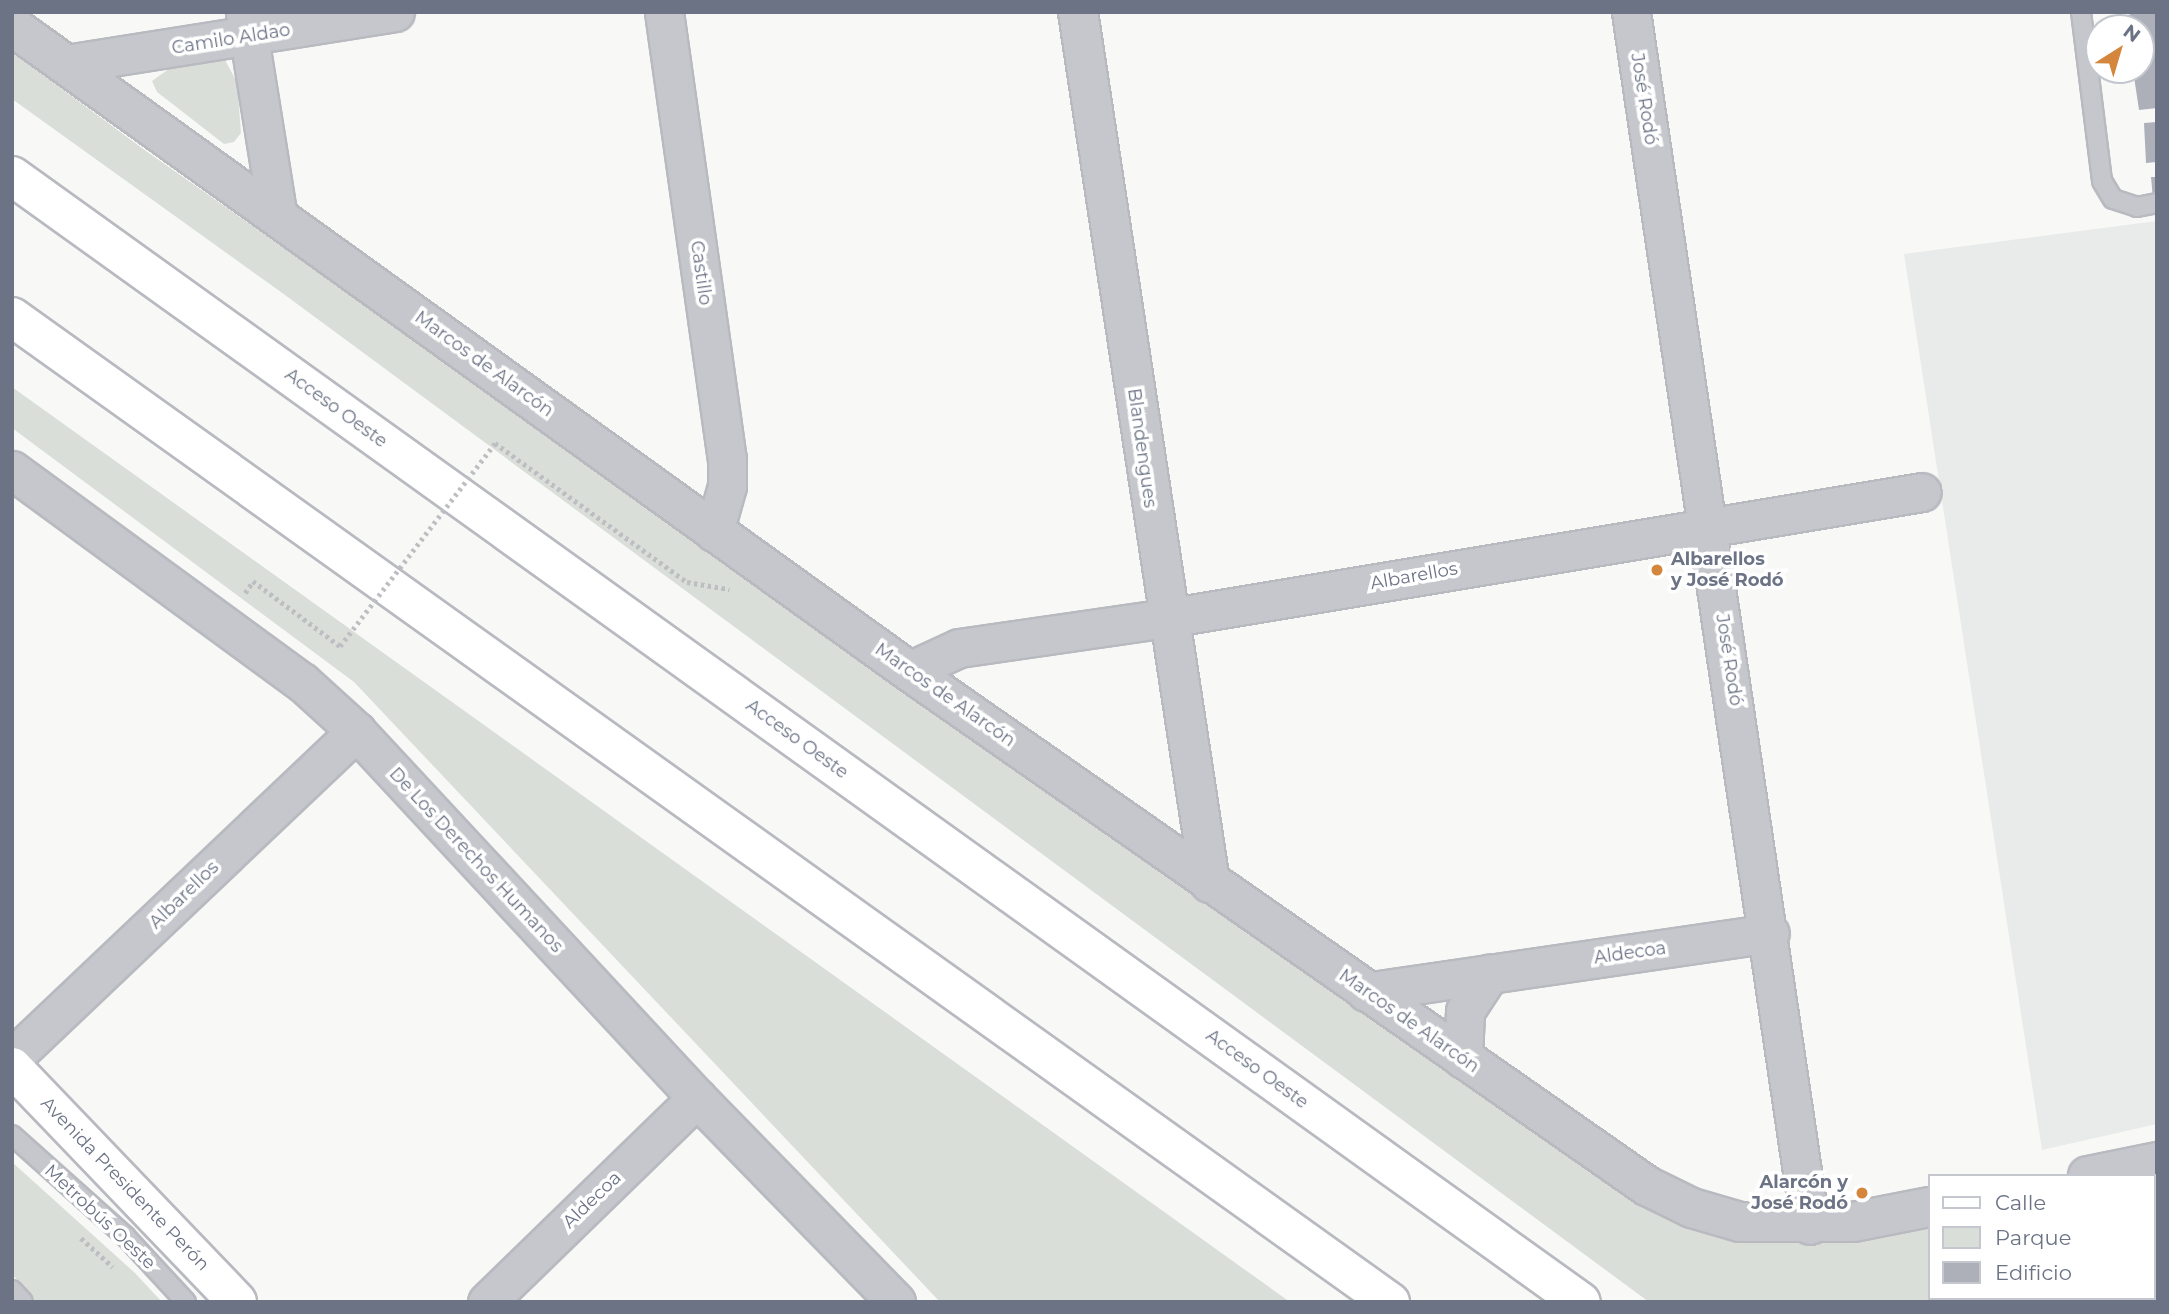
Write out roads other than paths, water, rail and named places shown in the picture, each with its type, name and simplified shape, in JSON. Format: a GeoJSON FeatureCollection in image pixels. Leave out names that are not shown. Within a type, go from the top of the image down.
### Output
{"type":"FeatureCollection","features":[{"type":"Feature","properties":{"kind":"main road","name":"Acceso Oeste"},"geometry":{"type":"LineString","coordinates":[[12,176],[1581,1302]]}},
{"type":"Feature","properties":{"kind":"main road"},"geometry":{"type":"LineString","coordinates":[[12,317],[1391,1302]]}},
{"type":"Feature","properties":{"kind":"main road","name":"Avenida Presidente Perón"},"geometry":{"type":"LineString","coordinates":[[12,1067],[237,1302]]}},
{"type":"Feature","properties":{"kind":"street","name":"Camilo Aldao"},"geometry":{"type":"LineString","coordinates":[[67,64],[247,25],[395,12]]}},
{"type":"Feature","properties":{"kind":"street","name":"Castillo"},"geometry":{"type":"LineString","coordinates":[[664,12],[727,459],[727,486],[714,532]]}},
{"type":"Feature","properties":{"kind":"street","name":"Blandengues"},"geometry":{"type":"LineString","coordinates":[[1079,12],[1167,618],[1210,883]]}},
{"type":"Feature","properties":{"kind":"street","name":"José Rodó"},"geometry":{"type":"LineString","coordinates":[[1631,12],[1770,933],[1810,1226]]}},
{"type":"Feature","properties":{"kind":"street"},"geometry":{"type":"LineString","coordinates":[[247,25],[276,212]]}},
{"type":"Feature","properties":{"kind":"street","name":"Marcos de Alarcón"},"geometry":{"type":"LineString","coordinates":[[12,26],[276,212],[714,532],[1210,883],[1647,1186],[1692,1208],[1740,1222],[1810,1226],[1927,1207]]}},
{"type":"Feature","properties":{"kind":"street","name":"De Los Derechos Humanos"},"geometry":{"type":"LineString","coordinates":[[12,470],[302,682],[356,731],[697,1098],[896,1302]]}},
{"type":"Feature","properties":{"kind":"street","name":"Albarellos"},"geometry":{"type":"LineString","coordinates":[[909,670],[958,648],[1167,618],[1922,492]]}},
{"type":"Feature","properties":{"kind":"street","name":"Albarellos"},"geometry":{"type":"LineString","coordinates":[[12,1058],[356,731]]}},
{"type":"Feature","properties":{"kind":"street","name":"Aldecoa"},"geometry":{"type":"LineString","coordinates":[[1366,992],[1770,933]]}},
{"type":"Feature","properties":{"kind":"street"},"geometry":{"type":"LineString","coordinates":[[1463,1059],[1465,1011],[1490,973]]}},
{"type":"Feature","properties":{"kind":"street","name":"Aldecoa"},"geometry":{"type":"LineString","coordinates":[[487,1302],[697,1098]]}},
{"type":"Feature","properties":{"kind":"street"},"geometry":{"type":"LineString","coordinates":[[2098,1174],[2157,1162]]}},
{"type":"Feature","properties":{"kind":"lane"},"geometry":{"type":"LineString","coordinates":[[2081,12],[2102,181],[2113,199],[2137,207],[2157,204]]}},
{"type":"Feature","properties":{"kind":"lane","name":"Metrobús Oeste"},"geometry":{"type":"LineString","coordinates":[[12,1135],[125,1236],[186,1302]]}},
{"type":"Feature","properties":{"kind":"lane"},"geometry":{"type":"LineString","coordinates":[[12,1290],[23,1302]]}},
{"type":"Feature","properties":{"kind":"place","name":"Albarellos y José Rodó"},"geometry":{"type":"Point","coordinates":[1657,570]}},
{"type":"Feature","properties":{"kind":"place","name":"Alarcón y José Rodó"},"geometry":{"type":"Point","coordinates":[1862,1193]}}]}
